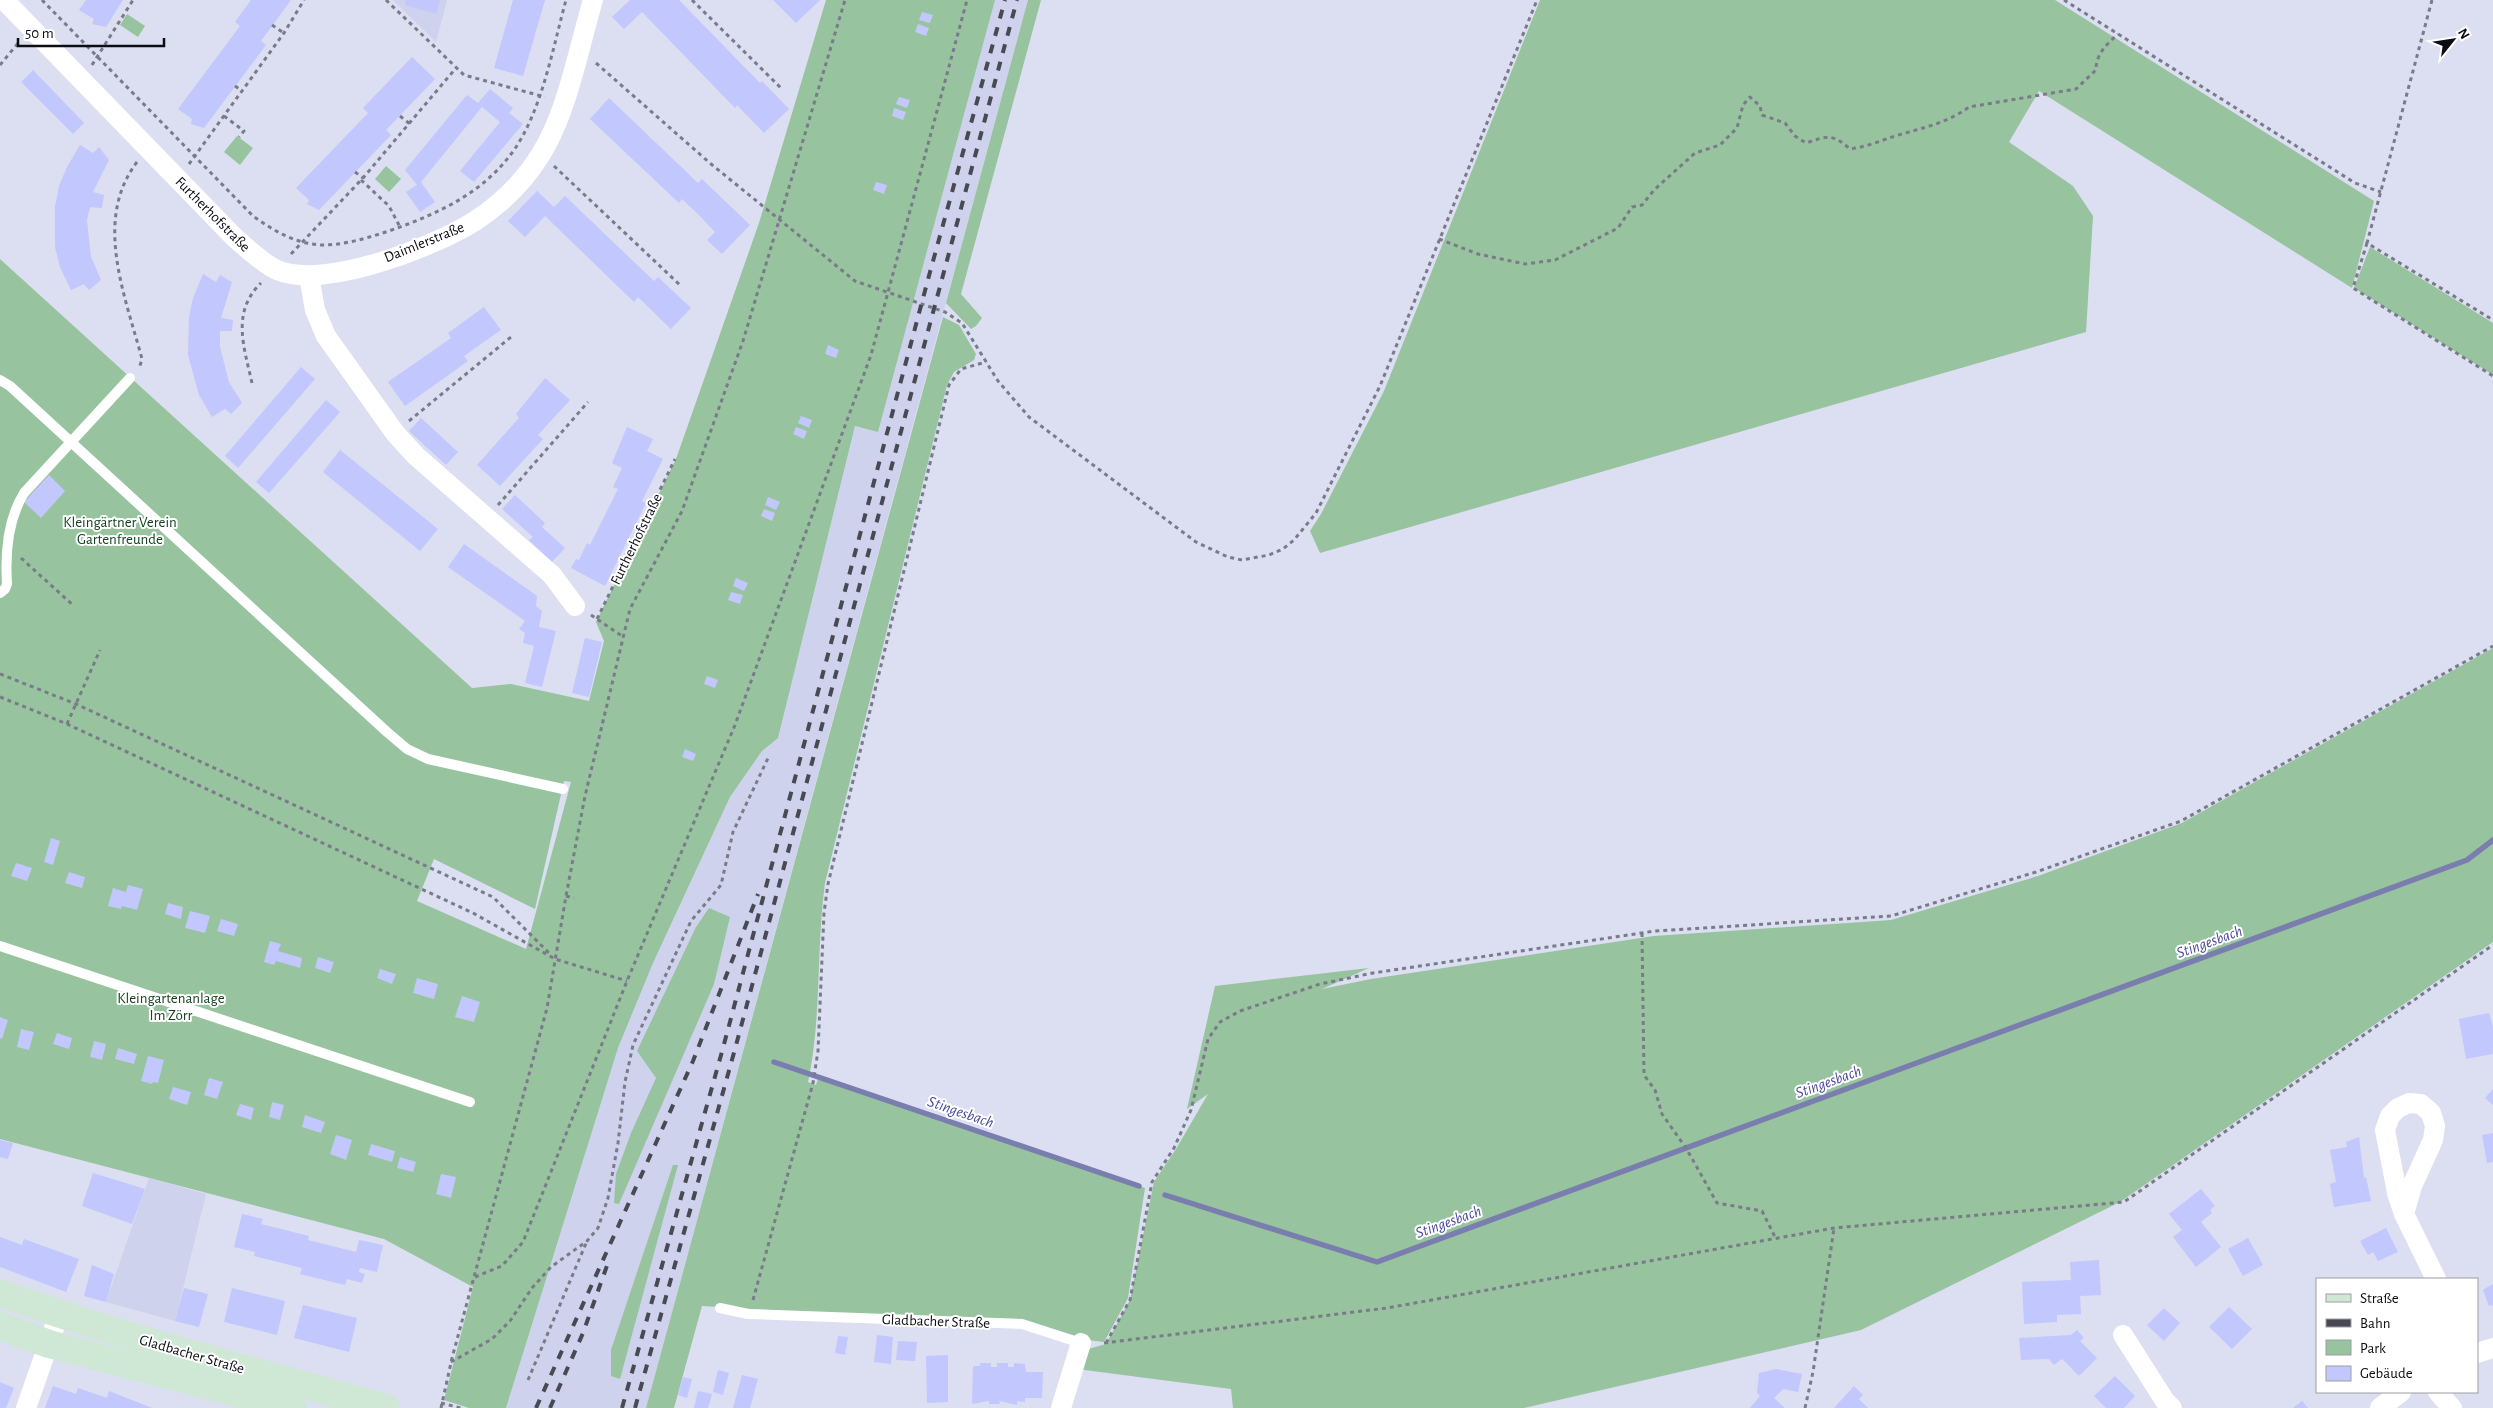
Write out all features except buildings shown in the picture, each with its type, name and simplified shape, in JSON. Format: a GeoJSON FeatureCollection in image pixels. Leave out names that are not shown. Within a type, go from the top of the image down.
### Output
{"type":"FeatureCollection","features":[{"type":"Feature","properties":{"kind":"main road","name":"Gladbacher Straße"},"geometry":{"type":"LineString","coordinates":[[0,1293],[151,1343],[386,1408]]}},
{"type":"Feature","properties":{"kind":"main road","name":"Gladbacher Straße"},"geometry":{"type":"LineString","coordinates":[[0,1326],[48,1344],[292,1408]]}},
{"type":"Feature","properties":{"kind":"street","name":"Furtherhofstraße"},"geometry":{"type":"LineString","coordinates":[[4,0],[235,238],[278,270],[309,276]]}},
{"type":"Feature","properties":{"kind":"street","name":"Daimlerstraße"},"geometry":{"type":"LineString","coordinates":[[309,276],[345,271],[408,252],[447,236],[475,221],[497,204],[524,177],[541,154],[552,134],[592,0]]}},
{"type":"Feature","properties":{"kind":"street"},"geometry":{"type":"LineString","coordinates":[[309,276],[314,310],[326,336],[395,433],[416,456],[552,575],[575,606]]}},
{"type":"Feature","properties":{"kind":"street"},"geometry":{"type":"LineString","coordinates":[[2404,1214],[2412,1186],[2433,1140],[2435,1126],[2431,1113],[2421,1104],[2409,1103],[2398,1108],[2390,1116],[2385,1130],[2397,1193],[2404,1214],[2436,1278]]}},
{"type":"Feature","properties":{"kind":"street"},"geometry":{"type":"LineString","coordinates":[[26,1408],[59,1314]]}},
{"type":"Feature","properties":{"kind":"street"},"geometry":{"type":"LineString","coordinates":[[2123,1335],[2165,1401],[2172,1408]]}},
{"type":"Feature","properties":{"kind":"street"},"geometry":{"type":"LineString","coordinates":[[1062,1408],[1081,1343]]}},
{"type":"Feature","properties":{"kind":"street"},"geometry":{"type":"LineString","coordinates":[[2478,1353],[2493,1348]]}},
{"type":"Feature","properties":{"kind":"street"},"geometry":{"type":"LineString","coordinates":[[2380,1408],[2400,1393]]}},
{"type":"Feature","properties":{"kind":"street"},"geometry":{"type":"LineString","coordinates":[[2439,1393],[2452,1408]]}},
{"type":"Feature","properties":{"kind":"lane"},"geometry":{"type":"LineString","coordinates":[[0,593],[7,584],[7,546],[15,512],[24,492],[130,378]]}},
{"type":"Feature","properties":{"kind":"lane"},"geometry":{"type":"LineString","coordinates":[[0,380],[407,749],[428,759],[562,789]]}},
{"type":"Feature","properties":{"kind":"lane"},"geometry":{"type":"LineString","coordinates":[[0,946],[470,1102]]}},
{"type":"Feature","properties":{"kind":"lane","name":"Gladbacher Straße"},"geometry":{"type":"LineString","coordinates":[[720,1308],[748,1314],[1022,1324],[1038,1327],[1081,1343]]}},
{"type":"Feature","properties":{"kind":"path"},"geometry":{"type":"LineString","coordinates":[[42,0],[253,216],[285,236],[302,242],[321,245],[343,244],[400,227],[446,209],[482,183],[502,164],[514,150],[525,131],[539,96],[566,0]]}},
{"type":"Feature","properties":{"kind":"path"},"geometry":{"type":"LineString","coordinates":[[82,80],[133,0]]}},
{"type":"Feature","properties":{"kind":"path"},"geometry":{"type":"LineString","coordinates":[[178,179],[284,33],[304,0]]}},
{"type":"Feature","properties":{"kind":"path"},"geometry":{"type":"LineString","coordinates":[[386,0],[464,75],[563,102]]}},
{"type":"Feature","properties":{"kind":"path"},"geometry":{"type":"LineString","coordinates":[[692,0],[784,90]]}},
{"type":"Feature","properties":{"kind":"path"},"geometry":{"type":"LineString","coordinates":[[441,1408],[451,1363],[545,1017],[586,796],[622,636],[630,609],[682,511],[743,341],[845,0]]}},
{"type":"Feature","properties":{"kind":"path"},"geometry":{"type":"LineString","coordinates":[[474,1278],[502,1266],[523,1242],[627,981],[735,725],[871,356],[967,0]]}},
{"type":"Feature","properties":{"kind":"path"},"geometry":{"type":"LineString","coordinates":[[579,48],[710,164],[855,281],[954,316],[968,330],[986,362],[1013,400],[1029,416],[1196,542],[1228,557],[1242,560],[1268,556],[1294,540],[1316,513],[1380,386],[1438,239],[1537,0]]}},
{"type":"Feature","properties":{"kind":"path"},"geometry":{"type":"LineString","coordinates":[[2064,0],[2355,183],[2381,192]]}},
{"type":"Feature","properties":{"kind":"path"},"geometry":{"type":"LineString","coordinates":[[2432,0],[2381,192],[2353,288],[2493,376]]}},
{"type":"Feature","properties":{"kind":"path"},"geometry":{"type":"LineString","coordinates":[[272,25],[284,33]]}},
{"type":"Feature","properties":{"kind":"path"},"geometry":{"type":"LineString","coordinates":[[0,65],[32,29]]}},
{"type":"Feature","properties":{"kind":"path"},"geometry":{"type":"LineString","coordinates":[[1438,239],[1478,254],[1525,264],[1555,260],[1618,228],[1632,207],[1642,205],[1654,190],[1696,154],[1720,145],[1737,128],[1743,104],[1750,96],[1760,106],[1762,115],[1785,123],[1794,136],[1806,143],[1828,136],[1840,140],[1850,149],[1863,147],[1925,129],[1955,117],[1969,106],[2076,89],[2096,70],[2096,60],[2104,47],[2118,34]]}},
{"type":"Feature","properties":{"kind":"path"},"geometry":{"type":"LineString","coordinates":[[252,383],[240,326],[242,313],[259,284],[278,270],[362,179],[456,68]]}},
{"type":"Feature","properties":{"kind":"path"},"geometry":{"type":"LineString","coordinates":[[235,86],[242,91]]}},
{"type":"Feature","properties":{"kind":"path"},"geometry":{"type":"LineString","coordinates":[[224,116],[244,131],[239,137]]}},
{"type":"Feature","properties":{"kind":"path"},"geometry":{"type":"LineString","coordinates":[[400,116],[410,124]]}},
{"type":"Feature","properties":{"kind":"path"},"geometry":{"type":"LineString","coordinates":[[130,378],[141,364],[142,359],[116,252],[113,217],[118,196],[128,173],[148,148]]}},
{"type":"Feature","properties":{"kind":"path"},"geometry":{"type":"LineString","coordinates":[[541,154],[681,286]]}},
{"type":"Feature","properties":{"kind":"path"},"geometry":{"type":"LineString","coordinates":[[355,172],[389,206],[400,227]]}},
{"type":"Feature","properties":{"kind":"path"},"geometry":{"type":"LineString","coordinates":[[2367,243],[2493,320]]}},
{"type":"Feature","properties":{"kind":"path"},"geometry":{"type":"LineString","coordinates":[[395,433],[511,337]]}},
{"type":"Feature","properties":{"kind":"path"},"geometry":{"type":"LineString","coordinates":[[748,1314],[813,1083],[816,1067],[824,913],[828,884],[949,384],[961,369],[986,362]]}},
{"type":"Feature","properties":{"kind":"path"},"geometry":{"type":"LineString","coordinates":[[487,518],[588,402]]}},
{"type":"Feature","properties":{"kind":"path","name":"Furtherhofstraße"},"geometry":{"type":"LineString","coordinates":[[598,619],[676,459]]}},
{"type":"Feature","properties":{"kind":"path"},"geometry":{"type":"LineString","coordinates":[[7,546],[74,606]]}},
{"type":"Feature","properties":{"kind":"path"},"geometry":{"type":"LineString","coordinates":[[575,606],[622,636]]}},
{"type":"Feature","properties":{"kind":"path"},"geometry":{"type":"LineString","coordinates":[[1106,1343],[1130,1300],[1152,1182],[1174,1148],[1191,1110],[1208,1039],[1220,1022],[1240,1011],[1320,984],[1372,973],[1642,933],[1891,916],[2036,872],[2181,821],[2493,646]]}},
{"type":"Feature","properties":{"kind":"path"},"geometry":{"type":"LineString","coordinates":[[67,724],[100,650]]}},
{"type":"Feature","properties":{"kind":"path"},"geometry":{"type":"LineString","coordinates":[[0,674],[76,704],[493,897],[555,959]]}},
{"type":"Feature","properties":{"kind":"path"},"geometry":{"type":"LineString","coordinates":[[0,697],[67,724],[473,913],[555,959],[627,981]]}},
{"type":"Feature","properties":{"kind":"path"},"geometry":{"type":"LineString","coordinates":[[451,1363],[492,1339],[510,1321],[532,1288],[551,1267],[587,1240],[598,1228],[608,1198],[618,1143],[625,1082],[633,1045],[691,921],[721,884],[733,832],[769,756]]}},
{"type":"Feature","properties":{"kind":"path"},"geometry":{"type":"LineString","coordinates":[[566,896],[574,898]]}},
{"type":"Feature","properties":{"kind":"path"},"geometry":{"type":"LineString","coordinates":[[1642,933],[1644,1075],[1655,1090],[1662,1114],[1686,1148],[1717,1203],[1762,1211],[1776,1239]]}},
{"type":"Feature","properties":{"kind":"path"},"geometry":{"type":"LineString","coordinates":[[1081,1343],[1106,1343],[1387,1308],[1834,1228],[2124,1202],[2493,945]]}},
{"type":"Feature","properties":{"kind":"path"},"geometry":{"type":"LineString","coordinates":[[1805,1408],[1813,1372],[1834,1228]]}},
{"type":"Feature","properties":{"kind":"path"},"geometry":{"type":"LineString","coordinates":[[528,1380],[587,1240]]}},
{"type":"Feature","properties":{"kind":"path"},"geometry":{"type":"LineString","coordinates":[[441,1402],[460,1408]]}},
{"type":"Feature","properties":{"kind":"shaded area"},"geometry":{"type":"Polygon","coordinates":[[[393,0],[447,0],[436,42],[393,0]]]}},
{"type":"Feature","properties":{"kind":"shaded area"},"geometry":{"type":"Polygon","coordinates":[[[995,0],[1028,0],[646,1408],[506,1408],[618,1048],[653,963],[730,797],[762,751],[778,738],[855,426],[878,432],[995,0]]]}},
{"type":"Feature","properties":{"kind":"shaded area"},"geometry":{"type":"Polygon","coordinates":[[[149,1178],[206,1194],[175,1321],[106,1302],[149,1178]]]}},
{"type":"Feature","properties":{"kind":"green space"},"geometry":{"type":"Polygon","coordinates":[[[826,0],[995,0],[878,432],[855,426],[778,738],[762,751],[730,797],[653,963],[618,1048],[506,1408],[469,1408],[444,1400],[473,1287],[384,1239],[0,1139],[0,259],[472,688],[511,684],[589,701],[604,641],[596,622],[676,459],[759,223],[826,0]],[[564,781],[535,909],[434,859],[417,901],[526,949],[571,782],[564,781]]]}},
{"type":"Feature","properties":{"kind":"green space"},"geometry":{"type":"Polygon","coordinates":[[[1028,0],[1041,0],[961,294],[982,318],[971,329],[946,303],[1028,0]]]}},
{"type":"Feature","properties":{"kind":"green space"},"geometry":{"type":"Polygon","coordinates":[[[1540,0],[2055,0],[2374,201],[2352,288],[2039,91],[2009,142],[2073,186],[2093,216],[2086,332],[1320,553],[1310,531],[1321,514],[1384,391],[1540,0]]]}},
{"type":"Feature","properties":{"kind":"green space"},"geometry":{"type":"Polygon","coordinates":[[[127,14],[145,26],[138,37],[120,25],[127,14]]]}},
{"type":"Feature","properties":{"kind":"green space"},"geometry":{"type":"Polygon","coordinates":[[[237,136],[253,148],[240,165],[224,152],[237,136]]]}},
{"type":"Feature","properties":{"kind":"green space"},"geometry":{"type":"Polygon","coordinates":[[[386,166],[401,179],[389,192],[375,179],[386,166]]]}},
{"type":"Feature","properties":{"kind":"green space"},"geometry":{"type":"Polygon","coordinates":[[[2370,247],[2493,323],[2493,375],[2354,288],[2370,247]]]}},
{"type":"Feature","properties":{"kind":"green space"},"geometry":{"type":"Polygon","coordinates":[[[943,317],[959,325],[976,354],[974,360],[954,372],[947,385],[825,883],[815,1033],[808,1082],[816,1085],[818,1079],[1145,1188],[1128,1298],[1104,1342],[1079,1339],[1039,1326],[702,1306],[674,1408],[646,1408],[943,317]]]}},
{"type":"Feature","properties":{"kind":"green space"},"geometry":{"type":"Polygon","coordinates":[[[2493,648],[2493,942],[2120,1202],[1861,1330],[1524,1408],[1233,1408],[1231,1389],[1077,1369],[1081,1351],[1106,1344],[1130,1300],[1154,1182],[1208,1094],[1187,1109],[1215,986],[1369,968],[1322,989],[1371,979],[1654,936],[1891,920],[2038,876],[2182,823],[2493,648]]]}},
{"type":"Feature","properties":{"kind":"green space"},"geometry":{"type":"Polygon","coordinates":[[[709,908],[730,917],[714,984],[619,1204],[614,1203],[616,1174],[631,1133],[656,1078],[637,1051],[696,927],[709,908]]]}},
{"type":"Feature","properties":{"kind":"green space"},"geometry":{"type":"Polygon","coordinates":[[[673,1165],[678,1165],[620,1379],[611,1376],[611,1350],[673,1165]]]}},
{"type":"Feature","properties":{"kind":"waterway","name":"Stingesbach"},"geometry":{"type":"LineString","coordinates":[[1165,1195],[1377,1262],[2467,860],[2493,840]]}},
{"type":"Feature","properties":{"kind":"waterway","name":"Stingesbach"},"geometry":{"type":"LineString","coordinates":[[774,1062],[1139,1186]]}},
{"type":"Feature","properties":{"kind":"railway"},"geometry":{"type":"LineString","coordinates":[[622,1408],[723,1048],[930,272],[1005,0]]}},
{"type":"Feature","properties":{"kind":"railway"},"geometry":{"type":"LineString","coordinates":[[635,1408],[735,1049],[1017,0]]}},
{"type":"Feature","properties":{"kind":"railway"},"geometry":{"type":"LineString","coordinates":[[536,1408],[693,1061],[758,894]]}},
{"type":"Feature","properties":{"kind":"railway"},"geometry":{"type":"LineString","coordinates":[[550,1408],[583,1333],[609,1260]]}},
{"type":"Feature","properties":{"kind":"park label","name":"Kleingärtner Verein Gartenfreunde"},"geometry":{"type":"Point","coordinates":[120,530]}},
{"type":"Feature","properties":{"kind":"park label","name":"Kleingartenanlage Im Zörr"},"geometry":{"type":"Point","coordinates":[171,1006]}}]}
